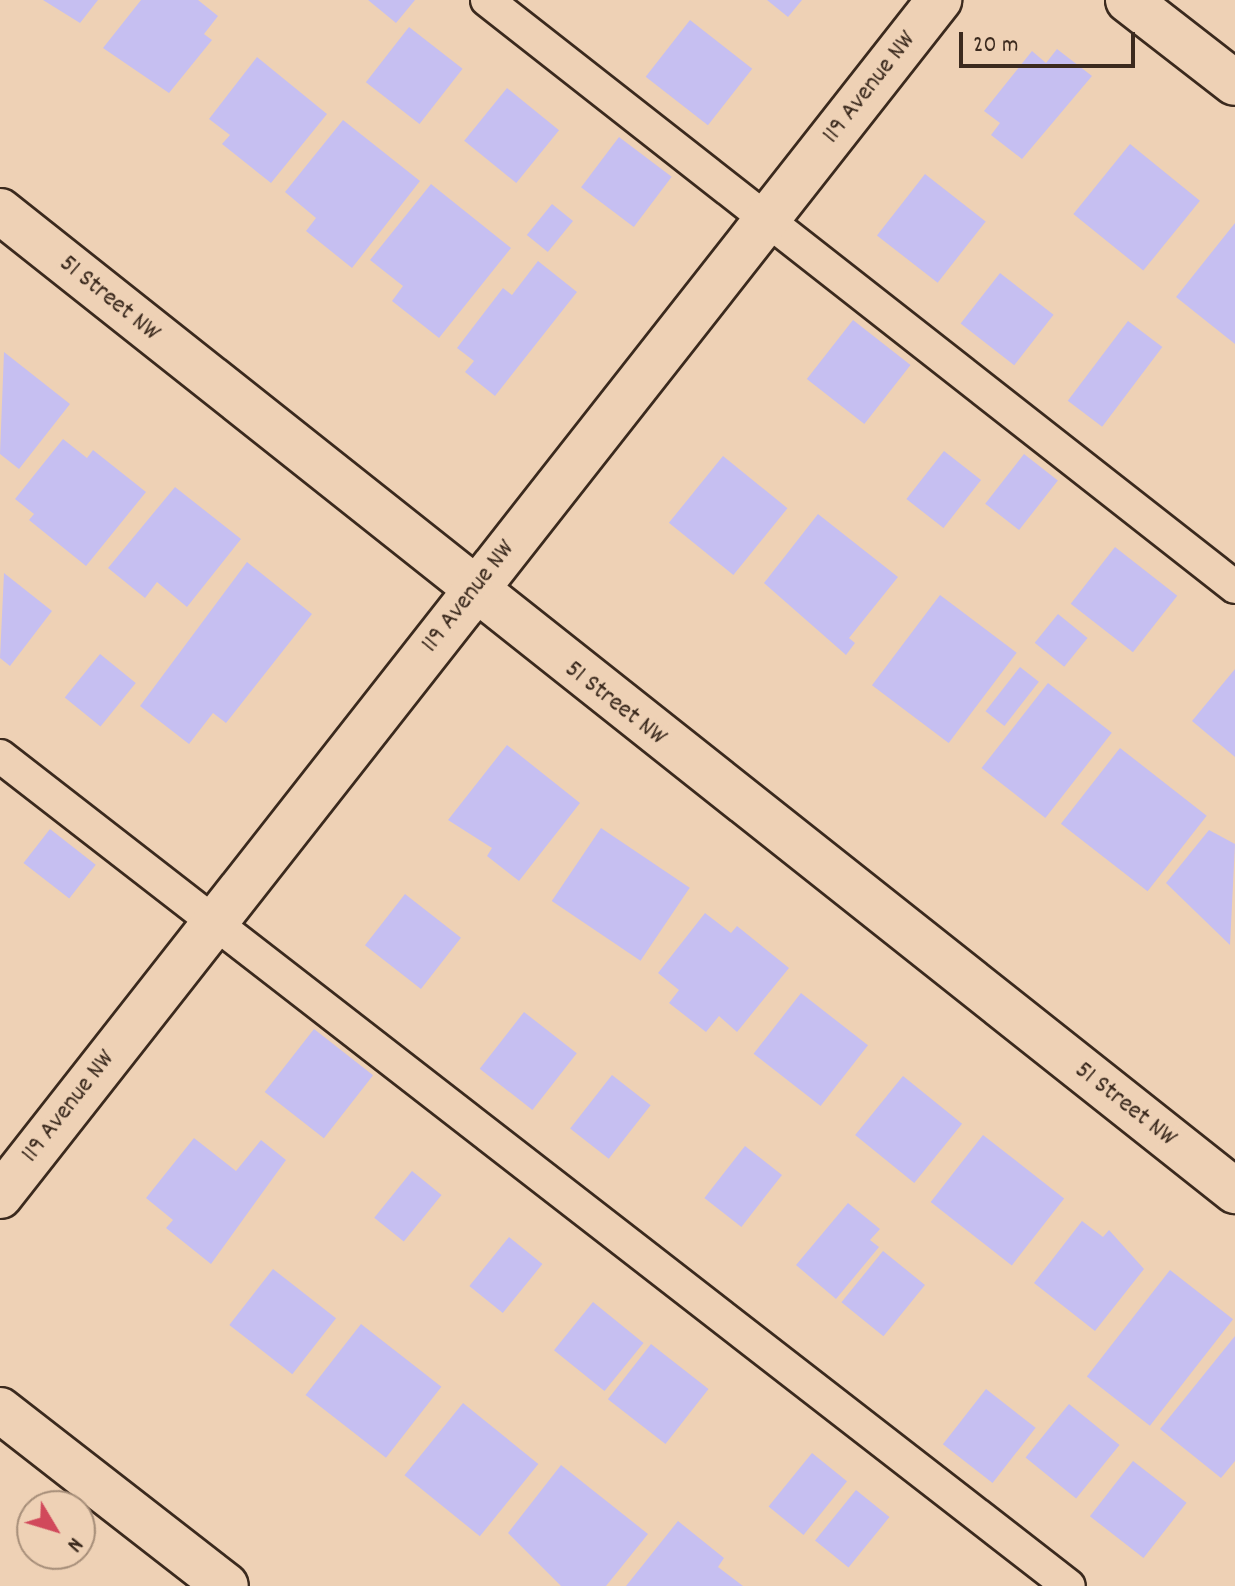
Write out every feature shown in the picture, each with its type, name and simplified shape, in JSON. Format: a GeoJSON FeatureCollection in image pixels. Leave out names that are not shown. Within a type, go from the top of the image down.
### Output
{"type":"FeatureCollection","features":[{"type":"Feature","properties":{"kind":"street","name":"119 Avenue NW"},"geometry":{"type":"LineString","coordinates":[[0,1196],[939,0]]}},
{"type":"Feature","properties":{"kind":"street"},"geometry":{"type":"LineString","coordinates":[[1128,0],[1235,83]]}},
{"type":"Feature","properties":{"kind":"street","name":"51 Street NW"},"geometry":{"type":"LineString","coordinates":[[0,211],[473,592],[1235,1191]]}},
{"type":"Feature","properties":{"kind":"street"},"geometry":{"type":"LineString","coordinates":[[0,1410],[226,1586]]}},
{"type":"Feature","properties":{"kind":"lane"},"geometry":{"type":"LineString","coordinates":[[487,0],[769,216],[1235,587]]}},
{"type":"Feature","properties":{"kind":"lane"},"geometry":{"type":"LineString","coordinates":[[0,756],[1069,1586]]}},
{"type":"Feature","properties":{"kind":"building"},"geometry":{"type":"Polygon","coordinates":[[[43,0],[98,0],[80,23],[43,0]]]}},
{"type":"Feature","properties":{"kind":"building"},"geometry":{"type":"Polygon","coordinates":[[[141,0],[198,0],[218,16],[204,34],[212,40],[169,93],[103,48],[141,0]]]}},
{"type":"Feature","properties":{"kind":"building"},"geometry":{"type":"Polygon","coordinates":[[[368,0],[415,0],[396,23],[368,0]]]}},
{"type":"Feature","properties":{"kind":"building"},"geometry":{"type":"Polygon","coordinates":[[[767,0],[802,0],[788,17],[767,0]]]}},
{"type":"Feature","properties":{"kind":"building"},"geometry":{"type":"Polygon","coordinates":[[[690,20],[752,69],[708,125],[646,77],[690,20]]]}},
{"type":"Feature","properties":{"kind":"building"},"geometry":{"type":"Polygon","coordinates":[[[409,27],[463,69],[419,124],[366,82],[409,27]]]}},
{"type":"Feature","properties":{"kind":"building"},"geometry":{"type":"Polygon","coordinates":[[[1057,49],[1092,76],[1022,159],[991,135],[1000,123],[984,111],[1032,51],[1046,63],[1057,49]]]}},
{"type":"Feature","properties":{"kind":"building"},"geometry":{"type":"Polygon","coordinates":[[[257,57],[327,114],[271,183],[222,144],[230,135],[209,119],[257,57]]]}},
{"type":"Feature","properties":{"kind":"building"},"geometry":{"type":"Polygon","coordinates":[[[507,88],[559,130],[516,183],[464,141],[507,88]]]}},
{"type":"Feature","properties":{"kind":"building"},"geometry":{"type":"Polygon","coordinates":[[[343,120],[420,181],[352,268],[306,231],[316,218],[285,192],[343,120]]]}},
{"type":"Feature","properties":{"kind":"building"},"geometry":{"type":"Polygon","coordinates":[[[619,137],[672,177],[634,227],[581,187],[619,137]]]}},
{"type":"Feature","properties":{"kind":"building"},"geometry":{"type":"Polygon","coordinates":[[[1130,144],[1200,201],[1143,271],[1073,214],[1130,144]]]}},
{"type":"Feature","properties":{"kind":"building"},"geometry":{"type":"Polygon","coordinates":[[[925,174],[986,221],[938,283],[877,235],[925,174]]]}},
{"type":"Feature","properties":{"kind":"building"},"geometry":{"type":"Polygon","coordinates":[[[431,184],[511,248],[439,338],[392,301],[403,286],[370,260],[431,184]]]}},
{"type":"Feature","properties":{"kind":"building"},"geometry":{"type":"Polygon","coordinates":[[[552,204],[573,221],[548,252],[527,235],[552,204]]]}},
{"type":"Feature","properties":{"kind":"building"},"geometry":{"type":"Polygon","coordinates":[[[1235,223],[1235,344],[1176,297],[1235,223]]]}},
{"type":"Feature","properties":{"kind":"building"},"geometry":{"type":"Polygon","coordinates":[[[538,261],[577,292],[495,396],[465,372],[474,361],[457,348],[503,288],[512,295],[538,261]]]}},
{"type":"Feature","properties":{"kind":"building"},"geometry":{"type":"Polygon","coordinates":[[[1000,273],[1054,315],[1014,365],[961,323],[1000,273]]]}},
{"type":"Feature","properties":{"kind":"building"},"geometry":{"type":"Polygon","coordinates":[[[853,320],[911,365],[864,424],[807,379],[853,320]]]}},
{"type":"Feature","properties":{"kind":"building"},"geometry":{"type":"Polygon","coordinates":[[[1128,321],[1162,347],[1102,427],[1068,401],[1128,321]]]}},
{"type":"Feature","properties":{"kind":"building"},"geometry":{"type":"Polygon","coordinates":[[[4,352],[70,404],[19,469],[0,454],[4,352]]]}},
{"type":"Feature","properties":{"kind":"building"},"geometry":{"type":"Polygon","coordinates":[[[63,439],[87,458],[93,450],[146,492],[86,566],[29,520],[34,514],[15,499],[63,439]]]}},
{"type":"Feature","properties":{"kind":"building"},"geometry":{"type":"Polygon","coordinates":[[[944,451],[981,480],[943,528],[906,499],[944,451]]]}},
{"type":"Feature","properties":{"kind":"building"},"geometry":{"type":"Polygon","coordinates":[[[1024,454],[1058,480],[1019,530],[985,504],[1024,454]]]}},
{"type":"Feature","properties":{"kind":"building"},"geometry":{"type":"Polygon","coordinates":[[[723,456],[788,508],[733,575],[669,523],[723,456]]]}},
{"type":"Feature","properties":{"kind":"building"},"geometry":{"type":"Polygon","coordinates":[[[175,487],[241,539],[187,607],[157,582],[145,598],[108,568],[175,487]]]}},
{"type":"Feature","properties":{"kind":"building"},"geometry":{"type":"Polygon","coordinates":[[[818,514],[898,577],[849,638],[855,643],[846,655],[764,583],[818,514]]]}},
{"type":"Feature","properties":{"kind":"building"},"geometry":{"type":"Polygon","coordinates":[[[1115,547],[1177,596],[1133,652],[1071,604],[1115,547]]]}},
{"type":"Feature","properties":{"kind":"building"},"geometry":{"type":"Polygon","coordinates":[[[247,562],[312,614],[226,723],[213,713],[189,744],[140,706],[247,562]]]}},
{"type":"Feature","properties":{"kind":"building"},"geometry":{"type":"Polygon","coordinates":[[[4,573],[52,611],[10,666],[0,658],[4,573]]]}},
{"type":"Feature","properties":{"kind":"building"},"geometry":{"type":"Polygon","coordinates":[[[940,595],[1017,653],[949,743],[872,685],[940,595]]]}},
{"type":"Feature","properties":{"kind":"building"},"geometry":{"type":"Polygon","coordinates":[[[1058,614],[1088,638],[1064,667],[1035,643],[1058,614]]]}},
{"type":"Feature","properties":{"kind":"building"},"geometry":{"type":"Polygon","coordinates":[[[100,654],[136,683],[101,726],[65,698],[100,654]]]}},
{"type":"Feature","properties":{"kind":"building"},"geometry":{"type":"Polygon","coordinates":[[[1020,667],[1039,682],[1004,726],[986,711],[1020,667]]]}},
{"type":"Feature","properties":{"kind":"building"},"geometry":{"type":"Polygon","coordinates":[[[1235,669],[1235,757],[1192,721],[1235,669]]]}},
{"type":"Feature","properties":{"kind":"building"},"geometry":{"type":"Polygon","coordinates":[[[1048,683],[1112,733],[1045,818],[982,768],[1048,683]]]}},
{"type":"Feature","properties":{"kind":"building"},"geometry":{"type":"Polygon","coordinates":[[[507,745],[580,803],[519,881],[487,856],[492,848],[448,820],[507,745]]]}},
{"type":"Feature","properties":{"kind":"building"},"geometry":{"type":"Polygon","coordinates":[[[1120,748],[1207,816],[1148,891],[1061,824],[1120,748]]]}},
{"type":"Feature","properties":{"kind":"building"},"geometry":{"type":"Polygon","coordinates":[[[601,828],[690,888],[640,961],[552,901],[601,828]]]}},
{"type":"Feature","properties":{"kind":"building"},"geometry":{"type":"Polygon","coordinates":[[[50,829],[96,865],[69,899],[24,863],[50,829]]]}},
{"type":"Feature","properties":{"kind":"building"},"geometry":{"type":"Polygon","coordinates":[[[1209,830],[1235,844],[1230,945],[1166,883],[1209,830]]]}},
{"type":"Feature","properties":{"kind":"building"},"geometry":{"type":"Polygon","coordinates":[[[405,894],[461,938],[421,989],[365,945],[405,894]]]}},
{"type":"Feature","properties":{"kind":"building"},"geometry":{"type":"Polygon","coordinates":[[[705,913],[731,933],[737,926],[789,968],[737,1032],[719,1016],[706,1032],[669,1003],[679,990],[658,973],[705,913]]]}},
{"type":"Feature","properties":{"kind":"building"},"geometry":{"type":"Polygon","coordinates":[[[801,993],[868,1045],[821,1106],[754,1054],[801,993]]]}},
{"type":"Feature","properties":{"kind":"building"},"geometry":{"type":"Polygon","coordinates":[[[524,1012],[577,1053],[532,1110],[480,1069],[524,1012]]]}},
{"type":"Feature","properties":{"kind":"building"},"geometry":{"type":"Polygon","coordinates":[[[314,1029],[373,1075],[324,1138],[265,1092],[314,1029]]]}},
{"type":"Feature","properties":{"kind":"building"},"geometry":{"type":"Polygon","coordinates":[[[612,1075],[651,1105],[609,1159],[570,1129],[612,1075]]]}},
{"type":"Feature","properties":{"kind":"building"},"geometry":{"type":"Polygon","coordinates":[[[903,1076],[962,1124],[914,1183],[855,1135],[903,1076]]]}},
{"type":"Feature","properties":{"kind":"building"},"geometry":{"type":"Polygon","coordinates":[[[983,1135],[1064,1198],[1012,1265],[931,1202],[983,1135]]]}},
{"type":"Feature","properties":{"kind":"building"},"geometry":{"type":"Polygon","coordinates":[[[194,1138],[236,1171],[261,1140],[286,1160],[211,1264],[166,1228],[173,1220],[146,1198],[194,1138]]]}},
{"type":"Feature","properties":{"kind":"building"},"geometry":{"type":"Polygon","coordinates":[[[745,1146],[782,1175],[741,1227],[704,1198],[745,1146]]]}},
{"type":"Feature","properties":{"kind":"building"},"geometry":{"type":"Polygon","coordinates":[[[412,1171],[442,1195],[404,1242],[374,1218],[412,1171]]]}},
{"type":"Feature","properties":{"kind":"building"},"geometry":{"type":"Polygon","coordinates":[[[848,1203],[880,1229],[870,1240],[879,1247],[836,1299],[796,1265],[848,1203]]]}},
{"type":"Feature","properties":{"kind":"building"},"geometry":{"type":"Polygon","coordinates":[[[1082,1221],[1103,1237],[1109,1230],[1144,1269],[1095,1331],[1034,1283],[1082,1221]]]}},
{"type":"Feature","properties":{"kind":"building"},"geometry":{"type":"Polygon","coordinates":[[[509,1237],[542,1264],[503,1313],[469,1286],[509,1237]]]}},
{"type":"Feature","properties":{"kind":"building"},"geometry":{"type":"Polygon","coordinates":[[[883,1251],[925,1285],[883,1336],[841,1302],[883,1251]]]}},
{"type":"Feature","properties":{"kind":"building"},"geometry":{"type":"Polygon","coordinates":[[[273,1269],[336,1318],[292,1374],[229,1325],[273,1269]]]}},
{"type":"Feature","properties":{"kind":"building"},"geometry":{"type":"Polygon","coordinates":[[[1170,1270],[1233,1319],[1150,1426],[1087,1376],[1170,1270]]]}},
{"type":"Feature","properties":{"kind":"building"},"geometry":{"type":"Polygon","coordinates":[[[593,1302],[644,1343],[604,1391],[554,1350],[593,1302]]]}},
{"type":"Feature","properties":{"kind":"building"},"geometry":{"type":"Polygon","coordinates":[[[361,1324],[441,1387],[386,1458],[306,1395],[361,1324]]]}},
{"type":"Feature","properties":{"kind":"building"},"geometry":{"type":"Polygon","coordinates":[[[1235,1336],[1235,1461],[1221,1478],[1160,1429],[1235,1336]]]}},
{"type":"Feature","properties":{"kind":"building"},"geometry":{"type":"Polygon","coordinates":[[[651,1344],[709,1389],[665,1444],[608,1399],[651,1344]]]}},
{"type":"Feature","properties":{"kind":"building"},"geometry":{"type":"Polygon","coordinates":[[[986,1389],[1036,1428],[993,1483],[943,1444],[986,1389]]]}},
{"type":"Feature","properties":{"kind":"building"},"geometry":{"type":"Polygon","coordinates":[[[463,1403],[538,1464],[480,1536],[404,1475],[463,1403]]]}},
{"type":"Feature","properties":{"kind":"building"},"geometry":{"type":"Polygon","coordinates":[[[1069,1404],[1120,1445],[1076,1499],[1026,1458],[1069,1404]]]}},
{"type":"Feature","properties":{"kind":"building"},"geometry":{"type":"Polygon","coordinates":[[[812,1453],[847,1481],[804,1535],[769,1507],[812,1453]]]}},
{"type":"Feature","properties":{"kind":"building"},"geometry":{"type":"Polygon","coordinates":[[[1133,1461],[1187,1503],[1143,1558],[1090,1516],[1133,1461]]]}},
{"type":"Feature","properties":{"kind":"building"},"geometry":{"type":"Polygon","coordinates":[[[561,1465],[648,1534],[606,1586],[561,1586],[508,1533],[561,1465]]]}},
{"type":"Feature","properties":{"kind":"building"},"geometry":{"type":"Polygon","coordinates":[[[856,1490],[889,1517],[849,1568],[815,1541],[856,1490]]]}},
{"type":"Feature","properties":{"kind":"building"},"geometry":{"type":"Polygon","coordinates":[[[678,1521],[724,1558],[718,1567],[743,1586],[626,1586],[678,1521]]]}}]}
